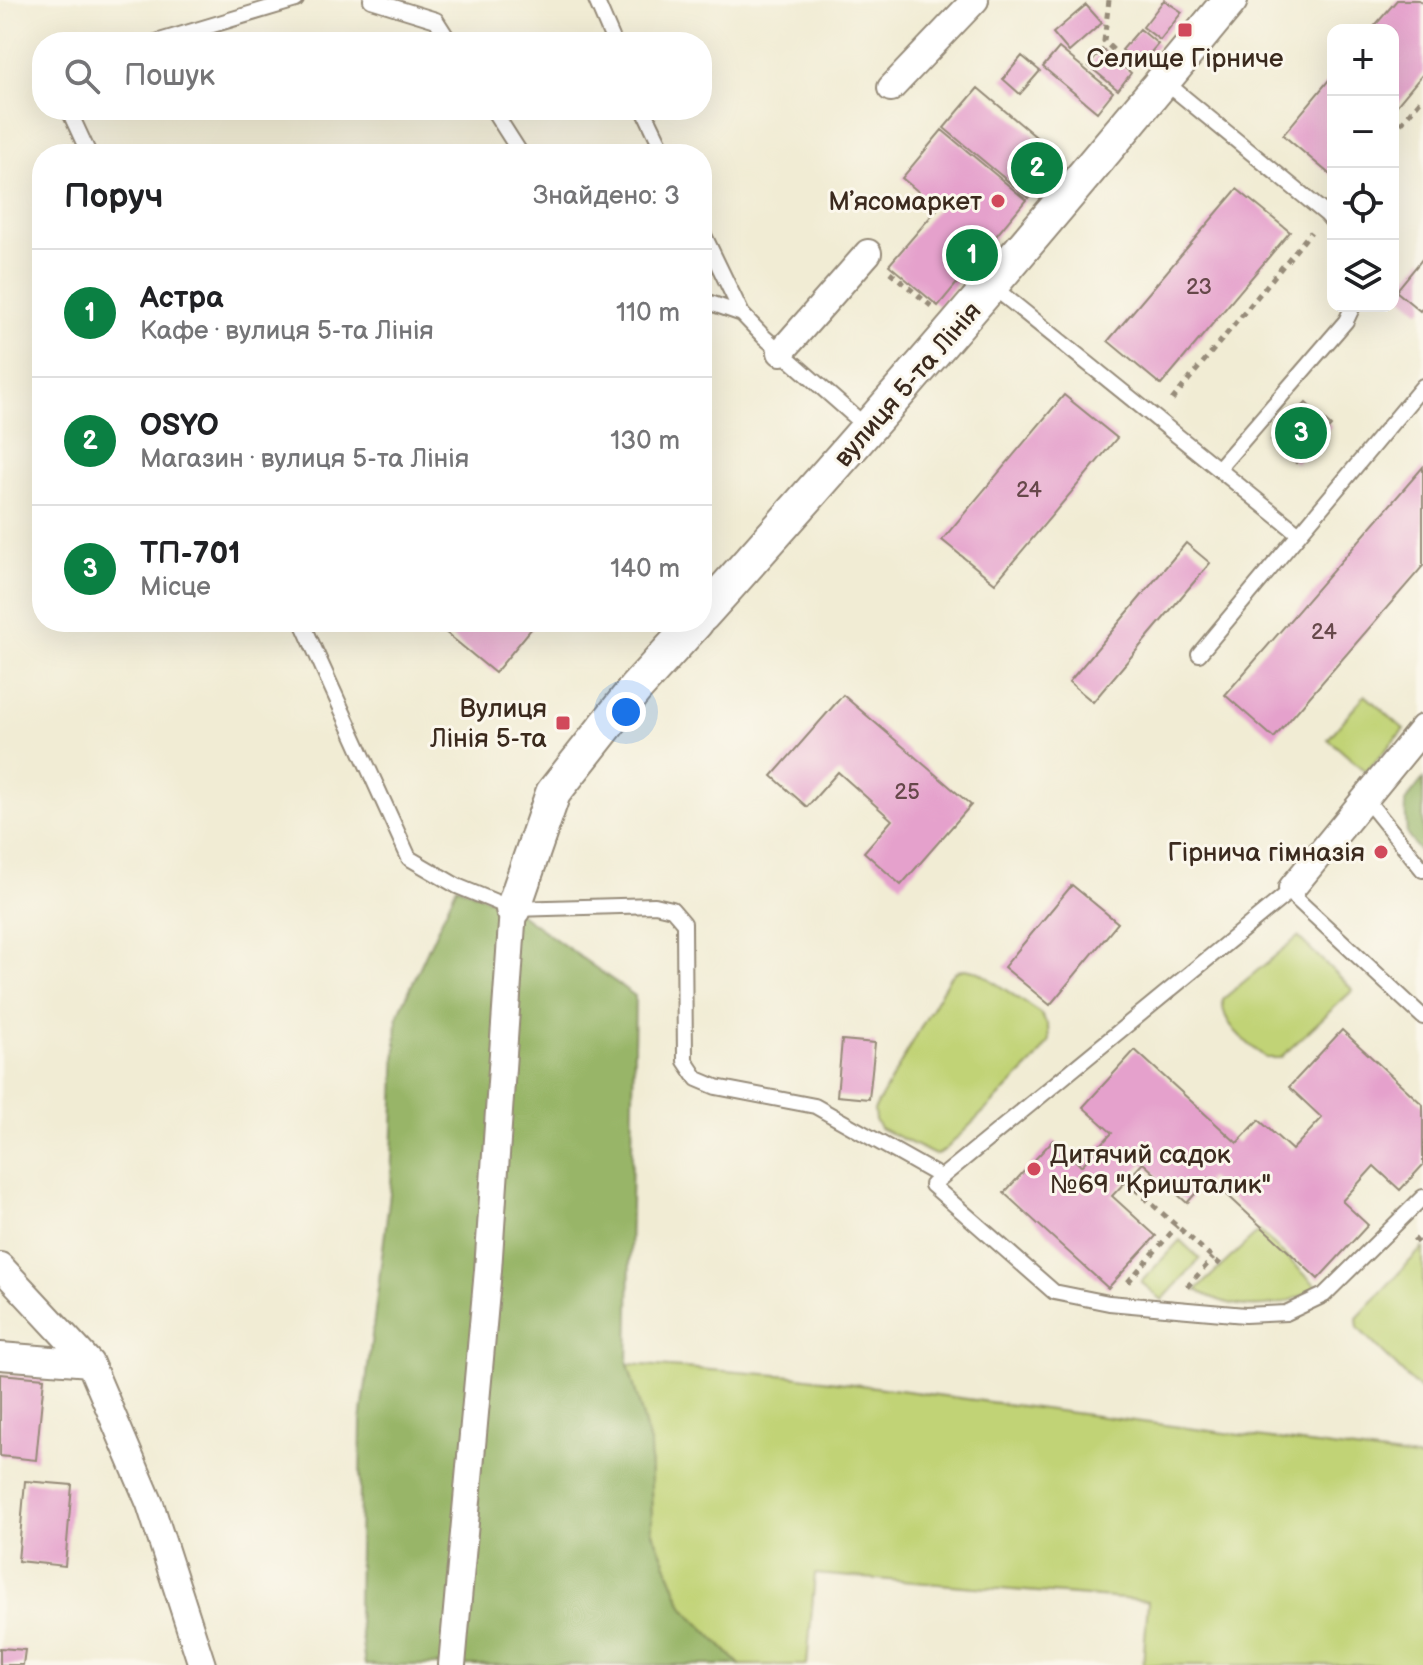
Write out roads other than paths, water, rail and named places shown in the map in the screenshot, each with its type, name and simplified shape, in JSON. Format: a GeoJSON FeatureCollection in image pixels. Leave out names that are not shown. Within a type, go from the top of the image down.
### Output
{"type":"FeatureCollection","features":[{"type":"Feature","properties":{"kind":"street"},"geometry":{"type":"LineString","coordinates":[[891,88],[975,0]]}},
{"type":"Feature","properties":{"kind":"street","name":"вулиця 5-та Лінія"},"geometry":{"type":"LineString","coordinates":[[712,604],[869,430],[1230,0]]}},
{"type":"Feature","properties":{"kind":"street"},"geometry":{"type":"LineString","coordinates":[[781,352],[868,253]]}},
{"type":"Feature","properties":{"kind":"street"},"geometry":{"type":"LineString","coordinates":[[452,1665],[488,1270],[513,909],[553,793],[635,689],[687,632]]}},
{"type":"Feature","properties":{"kind":"street"},"geometry":{"type":"LineString","coordinates":[[1290,890],[1423,728]]}},
{"type":"Feature","properties":{"kind":"street"},"geometry":{"type":"LineString","coordinates":[[0,1266],[90,1363],[150,1504],[202,1665]]}},
{"type":"Feature","properties":{"kind":"street"},"geometry":{"type":"LineString","coordinates":[[0,1356],[90,1363]]}},
{"type":"Feature","properties":{"kind":"lane"},"geometry":{"type":"LineString","coordinates":[[189,32],[296,0]]}},
{"type":"Feature","properties":{"kind":"lane"},"geometry":{"type":"LineString","coordinates":[[371,0],[436,20],[444,32]]}},
{"type":"Feature","properties":{"kind":"lane"},"geometry":{"type":"LineString","coordinates":[[596,0],[610,32]]}},
{"type":"Feature","properties":{"kind":"lane"},"geometry":{"type":"LineString","coordinates":[[1160,85],[1327,216]]}},
{"type":"Feature","properties":{"kind":"lane"},"geometry":{"type":"LineString","coordinates":[[73,120],[84,144]]}},
{"type":"Feature","properties":{"kind":"lane"},"geometry":{"type":"LineString","coordinates":[[499,120],[515,144]]}},
{"type":"Feature","properties":{"kind":"lane"},"geometry":{"type":"LineString","coordinates":[[649,120],[660,144]]}},
{"type":"Feature","properties":{"kind":"lane"},"geometry":{"type":"LineString","coordinates":[[712,252],[742,314],[869,430]]}},
{"type":"Feature","properties":{"kind":"lane"},"geometry":{"type":"LineString","coordinates":[[992,286],[1299,534]]}},
{"type":"Feature","properties":{"kind":"lane"},"geometry":{"type":"LineString","coordinates":[[712,304],[742,314]]}},
{"type":"Feature","properties":{"kind":"lane"},"geometry":{"type":"LineString","coordinates":[[1219,468],[1346,321],[1350,312]]}},
{"type":"Feature","properties":{"kind":"lane"},"geometry":{"type":"LineString","coordinates":[[1199,654],[1423,386]]}},
{"type":"Feature","properties":{"kind":"lane"},"geometry":{"type":"LineString","coordinates":[[307,632],[409,858],[457,886],[513,909],[655,905],[672,909],[684,923],[685,1061],[697,1079],[716,1087],[815,1106],[941,1177]]}},
{"type":"Feature","properties":{"kind":"lane"},"geometry":{"type":"LineString","coordinates":[[1365,798],[1423,870]]}},
{"type":"Feature","properties":{"kind":"lane"},"geometry":{"type":"LineString","coordinates":[[1423,1017],[1290,890],[932,1185],[1054,1292],[1109,1303],[1245,1315],[1269,1315],[1299,1308],[1334,1288],[1423,1197]]}},
{"type":"Feature","properties":{"kind":"place","name":"Селище Гірниче"},"geometry":{"type":"Point","coordinates":[1185,30]}},
{"type":"Feature","properties":{"kind":"place","name":"OSYO"},"geometry":{"type":"Point","coordinates":[1037,168]}},
{"type":"Feature","properties":{"kind":"place","name":"Мʼясомаркет"},"geometry":{"type":"Point","coordinates":[998,201]}},
{"type":"Feature","properties":{"kind":"place","name":"Астра"},"geometry":{"type":"Point","coordinates":[972,255]}},
{"type":"Feature","properties":{"kind":"place","name":"ТП-701"},"geometry":{"type":"Point","coordinates":[1301,433]}},
{"type":"Feature","properties":{"kind":"place","name":"Вулиця Лінія 5-та"},"geometry":{"type":"Point","coordinates":[563,723]}},
{"type":"Feature","properties":{"kind":"place","name":"Гірнича гімназія"},"geometry":{"type":"Point","coordinates":[1381,852]}},
{"type":"Feature","properties":{"kind":"place","name":"Дитячий садок №69 \"Кришталик\""},"geometry":{"type":"Point","coordinates":[1034,1169]}}]}
